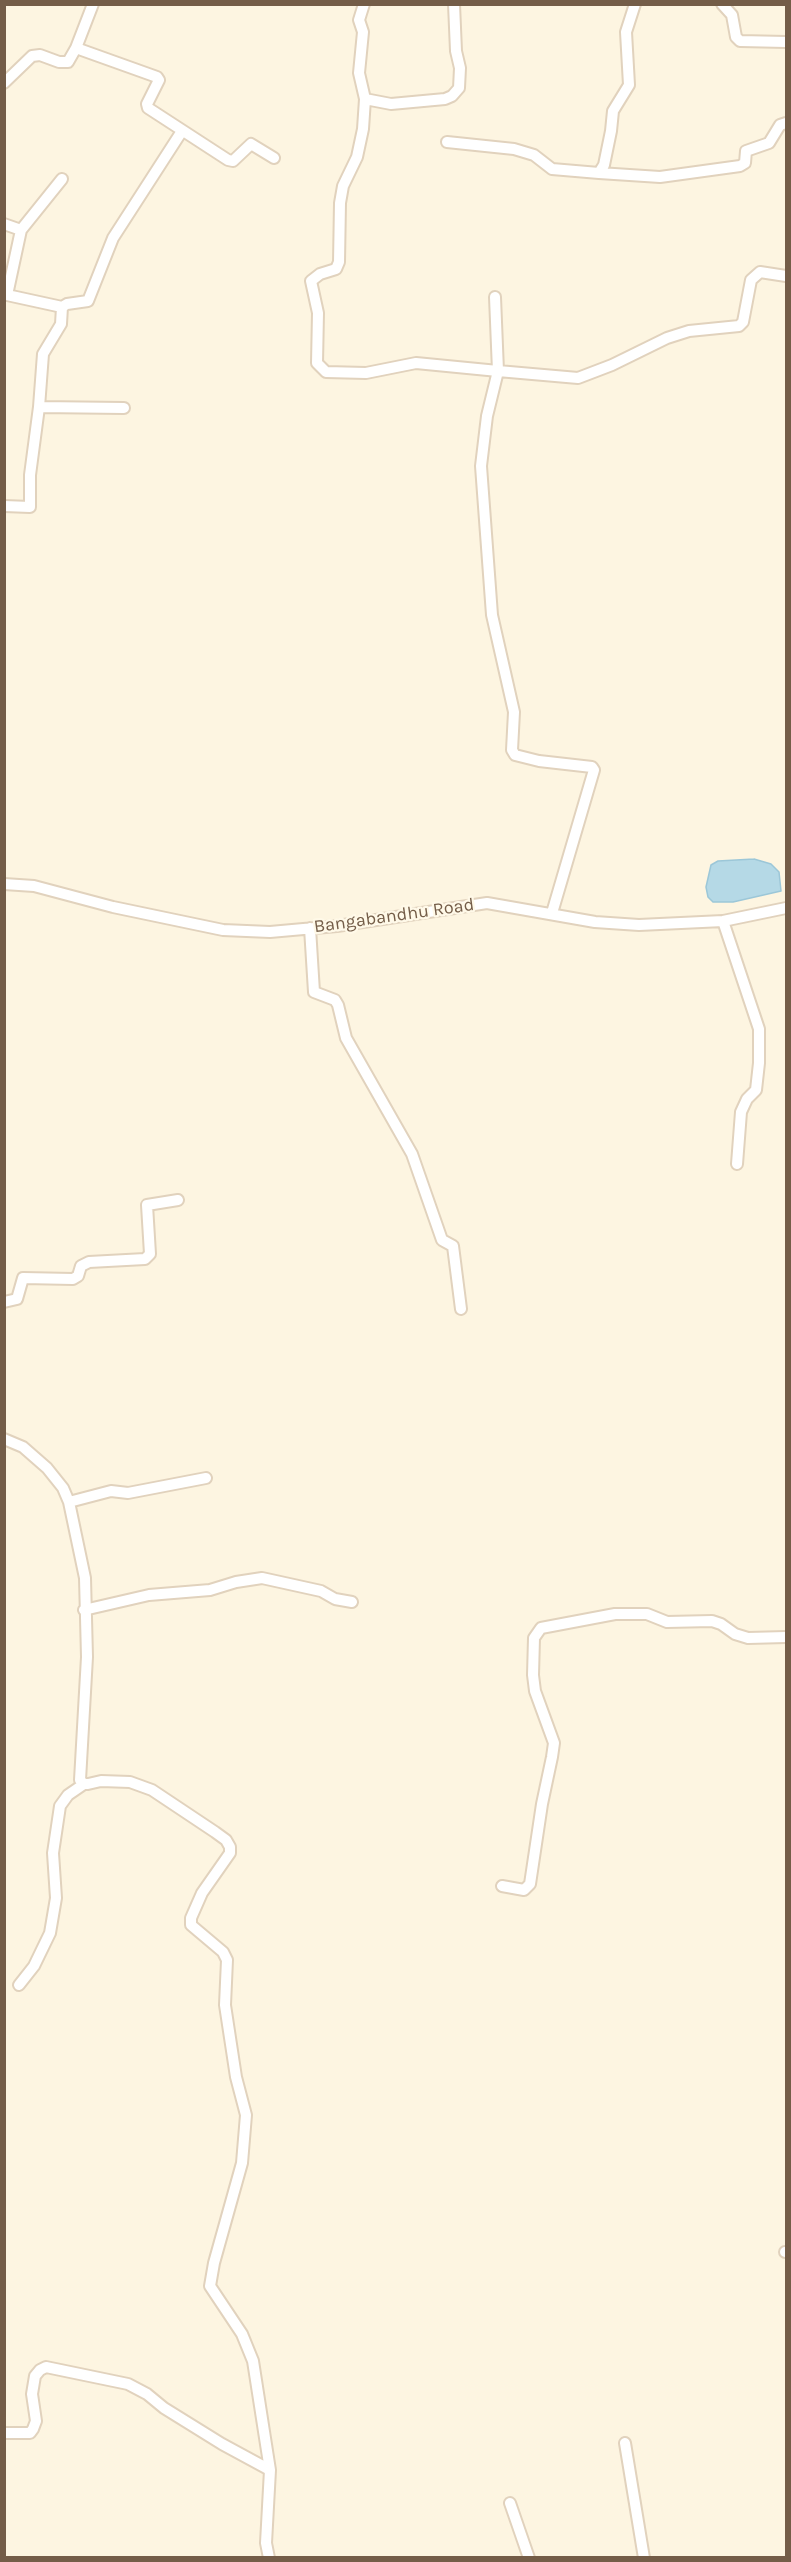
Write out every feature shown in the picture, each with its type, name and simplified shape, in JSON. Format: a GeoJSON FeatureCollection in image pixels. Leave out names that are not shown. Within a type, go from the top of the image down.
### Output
{"type":"FeatureCollection","features":[{"type":"Feature","properties":{"kind":"street"},"geometry":{"type":"LineString","coordinates":[[4,83],[36,54],[68,62],[76,48],[93,4]]}},
{"type":"Feature","properties":{"kind":"street"},"geometry":{"type":"LineString","coordinates":[[364,4],[359,20],[363,32],[359,73],[365,99],[363,129],[357,157],[343,186],[340,203],[339,262],[336,269],[320,274],[311,281],[318,313],[317,363],[326,372],[366,373],[416,363],[578,378],[612,365],[667,338],[689,331],[739,326],[743,322],[751,280],[760,272],[786,276]]}},
{"type":"Feature","properties":{"kind":"street"},"geometry":{"type":"LineString","coordinates":[[365,99],[391,104],[415,103],[452,96],[459,88],[460,68],[456,51],[454,4]]}},
{"type":"Feature","properties":{"kind":"street"},"geometry":{"type":"LineString","coordinates":[[599,173],[604,165],[613,111],[629,85],[626,33],[635,4]]}},
{"type":"Feature","properties":{"kind":"street"},"geometry":{"type":"LineString","coordinates":[[722,4],[732,15],[736,37],[740,41],[786,42]]}},
{"type":"Feature","properties":{"kind":"street"},"geometry":{"type":"LineString","coordinates":[[76,48],[157,77],[159,80],[147,104],[148,108],[228,160],[233,161],[251,144],[274,158]]}},
{"type":"Feature","properties":{"kind":"street"},"geometry":{"type":"LineString","coordinates":[[447,142],[514,149],[534,154],[552,169],[660,177],[740,166],[745,163],[746,151],[769,143],[780,125],[786,123]]}},
{"type":"Feature","properties":{"kind":"street"},"geometry":{"type":"LineString","coordinates":[[62,179],[21,230],[7,295],[62,307],[88,301],[113,238],[182,131]]}},
{"type":"Feature","properties":{"kind":"street"},"geometry":{"type":"LineString","coordinates":[[4,224],[21,230]]}},
{"type":"Feature","properties":{"kind":"street"},"geometry":{"type":"LineString","coordinates":[[495,297],[498,371],[487,416],[481,466],[492,615],[514,712],[512,750],[515,755],[539,761],[592,767],[594,770],[552,913]]}},
{"type":"Feature","properties":{"kind":"street"},"geometry":{"type":"LineString","coordinates":[[4,506],[30,507],[30,475],[43,354],[61,324],[62,307]]}},
{"type":"Feature","properties":{"kind":"street"},"geometry":{"type":"LineString","coordinates":[[39,407],[124,408]]}},
{"type":"Feature","properties":{"kind":"street","name":"Bangabandhu Road"},"geometry":{"type":"LineString","coordinates":[[4,884],[34,886],[113,907],[223,930],[270,932],[487,903],[595,922],[639,925],[679,925],[723,921],[786,908]]}},
{"type":"Feature","properties":{"kind":"street"},"geometry":{"type":"LineString","coordinates":[[723,921],[759,1029],[756,1090],[747,1099],[741,1112],[737,1164]]}},
{"type":"Feature","properties":{"kind":"street"},"geometry":{"type":"LineString","coordinates":[[310,928],[314,992],[335,1000],[346,1038],[412,1155],[442,1240],[453,1246],[461,1309]]}},
{"type":"Feature","properties":{"kind":"street"},"geometry":{"type":"LineString","coordinates":[[4,1302],[16,1299],[23,1278],[73,1279],[78,1276],[81,1266],[89,1262],[145,1259],[150,1254],[147,1205],[178,1200]]}},
{"type":"Feature","properties":{"kind":"street"},"geometry":{"type":"LineString","coordinates":[[4,1439],[23,1448],[47,1468],[63,1488],[69,1502],[84,1578],[87,1657],[80,1761],[80,1780],[84,1784]]}},
{"type":"Feature","properties":{"kind":"street"},"geometry":{"type":"LineString","coordinates":[[69,1502],[111,1491],[128,1493],[206,1478]]}},
{"type":"Feature","properties":{"kind":"street"},"geometry":{"type":"LineString","coordinates":[[84,1610],[149,1595],[210,1590],[236,1582],[262,1578],[321,1591],[336,1599],[352,1602]]}},
{"type":"Feature","properties":{"kind":"street"},"geometry":{"type":"LineString","coordinates":[[502,1886],[524,1890],[530,1884],[542,1804],[552,1757],[554,1743],[535,1691],[533,1675],[534,1638],[541,1628],[615,1614],[647,1614],[667,1622],[712,1621],[721,1623],[735,1634],[748,1638],[786,1637]]}},
{"type":"Feature","properties":{"kind":"street"},"geometry":{"type":"LineString","coordinates":[[19,1985],[34,1966],[50,1933],[56,1898],[53,1853],[60,1806],[68,1795],[84,1784],[101,1781],[130,1782],[152,1790],[226,1840],[230,1846],[230,1853],[202,1893],[191,1918],[191,1925],[224,1952],[227,1960],[226,2013],[236,2077],[246,2115],[242,2163],[214,2263],[210,2286],[242,2334],[253,2361],[270,2470],[266,2543],[269,2558]]}},
{"type":"Feature","properties":{"kind":"street"},"geometry":{"type":"LineString","coordinates":[[4,2433],[30,2433],[33,2429],[36,2421],[32,2394],[35,2376],[46,2367],[128,2384],[147,2394],[164,2408],[231,2450],[270,2470]]}},
{"type":"Feature","properties":{"kind":"street"},"geometry":{"type":"LineString","coordinates":[[625,2444],[645,2558]]}},
{"type":"Feature","properties":{"kind":"street"},"geometry":{"type":"LineString","coordinates":[[510,2504],[529,2558]]}},
{"type":"Feature","properties":{"kind":"water"},"geometry":{"type":"Polygon","coordinates":[[[754,859],[771,864],[779,872],[781,891],[733,902],[713,902],[708,897],[706,887],[711,865],[718,861],[754,859]]]}}]}
